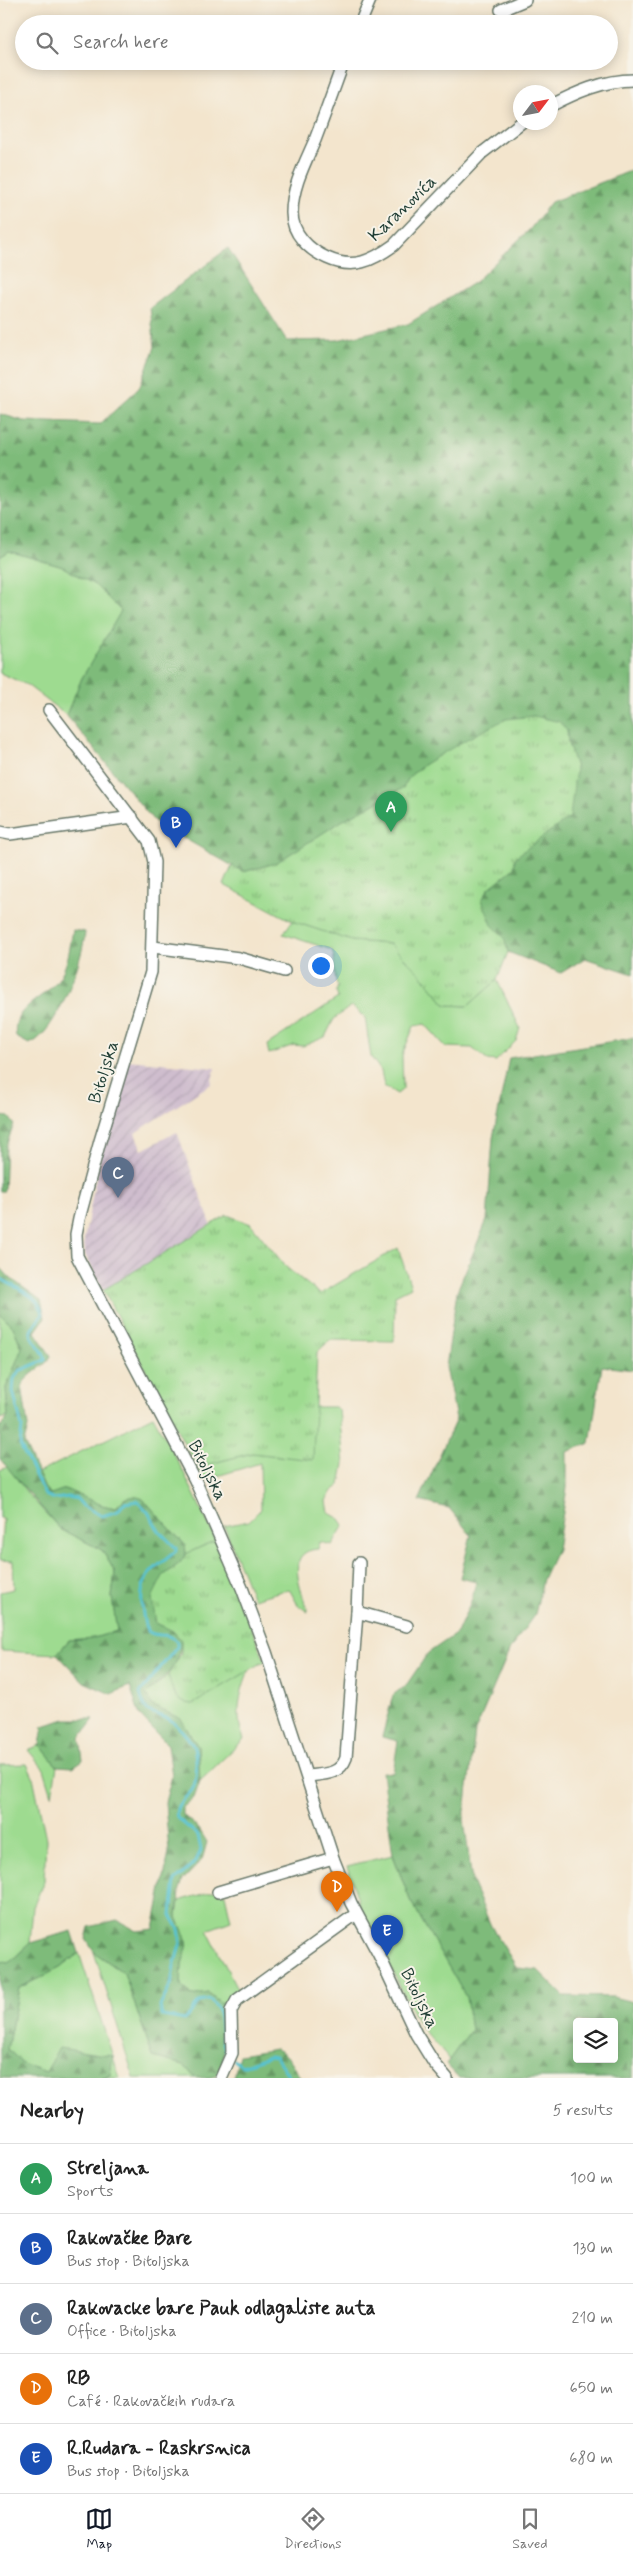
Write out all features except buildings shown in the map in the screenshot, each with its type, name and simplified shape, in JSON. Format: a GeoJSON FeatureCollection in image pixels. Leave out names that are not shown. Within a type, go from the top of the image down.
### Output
{"type":"FeatureCollection","features":[{"type":"Feature","properties":{"kind":"street"},"geometry":{"type":"LineString","coordinates":[[364,15],[370,0]]}},
{"type":"Feature","properties":{"kind":"street"},"geometry":{"type":"LineString","coordinates":[[501,10],[525,0]]}},
{"type":"Feature","properties":{"kind":"street","name":"Karanovića"},"geometry":{"type":"LineString","coordinates":[[341,70],[294,190],[292,214],[299,235],[310,249],[345,265],[379,256],[394,245],[482,153],[513,129]]}},
{"type":"Feature","properties":{"kind":"street"},"geometry":{"type":"LineString","coordinates":[[558,102],[597,86],[633,80]]}},
{"type":"Feature","properties":{"kind":"street","name":"Bitoljska"},"geometry":{"type":"LineString","coordinates":[[49,710],[149,841],[154,862],[151,972],[100,1141],[76,1234],[76,1248],[81,1265],[195,1480],[216,1525],[263,1643],[308,1776],[333,1858],[356,1914],[379,1955],[416,2034],[434,2063],[447,2078]]}},
{"type":"Feature","properties":{"kind":"street"},"geometry":{"type":"LineString","coordinates":[[0,832],[10,834],[132,817]]}},
{"type":"Feature","properties":{"kind":"street"},"geometry":{"type":"LineString","coordinates":[[153,947],[239,958],[284,971]]}},
{"type":"Feature","properties":{"kind":"street"},"geometry":{"type":"LineString","coordinates":[[308,1776],[338,1771],[343,1766],[346,1758],[359,1563]]}},
{"type":"Feature","properties":{"kind":"street"},"geometry":{"type":"LineString","coordinates":[[357,1612],[407,1626]]}},
{"type":"Feature","properties":{"kind":"street"},"geometry":{"type":"LineString","coordinates":[[218,1892],[333,1858]]}},
{"type":"Feature","properties":{"kind":"street"},"geometry":{"type":"LineString","coordinates":[[222,2078],[232,2053],[231,2011],[237,2000],[356,1914]]}},
{"type":"Feature","properties":{"kind":"shaded area"},"geometry":{"type":"Polygon","coordinates":[[[127,1060],[215,1068],[211,1084],[135,1133],[142,1150],[177,1132],[211,1224],[103,1290],[85,1254],[84,1240],[101,1152],[127,1060]]]}},
{"type":"Feature","properties":{"kind":"green space"},"geometry":{"type":"Polygon","coordinates":[[[633,170],[633,974],[585,958],[561,973],[508,952],[503,939],[488,918],[482,900],[488,889],[514,868],[515,858],[522,852],[576,768],[568,744],[567,731],[534,716],[506,719],[425,764],[410,776],[403,788],[342,821],[276,863],[243,872],[154,821],[66,715],[82,678],[121,611],[95,585],[63,567],[9,551],[0,557],[0,414],[24,421],[100,424],[139,388],[155,347],[150,308],[228,248],[287,341],[337,340],[408,324],[475,282],[531,228],[551,202],[633,170]]]}},
{"type":"Feature","properties":{"kind":"green space"},"geometry":{"type":"Polygon","coordinates":[[[9,551],[63,567],[95,585],[122,611],[82,678],[66,715],[27,685],[0,673],[0,557],[9,551]]]}},
{"type":"Feature","properties":{"kind":"green space"},"geometry":{"type":"Polygon","coordinates":[[[534,716],[560,722],[567,731],[568,744],[576,768],[570,817],[515,858],[514,868],[488,889],[482,900],[492,925],[504,937],[508,952],[497,980],[468,1006],[446,1005],[424,978],[390,944],[352,941],[292,921],[224,885],[232,866],[244,872],[276,863],[342,821],[403,788],[410,776],[425,764],[467,739],[506,719],[534,716]]]}},
{"type":"Feature","properties":{"kind":"green space"},"geometry":{"type":"Polygon","coordinates":[[[292,921],[352,941],[390,944],[424,978],[446,1005],[468,1006],[497,980],[520,1028],[516,1041],[496,1061],[487,1060],[472,1048],[446,1047],[425,1024],[414,1026],[402,1055],[403,1089],[397,1094],[384,1086],[381,1071],[371,1057],[365,1017],[351,1006],[334,1019],[325,1037],[303,1046],[294,1045],[269,1054],[267,1045],[338,998],[332,950],[283,934],[292,921]]]}},
{"type":"Feature","properties":{"kind":"green space"},"geometry":{"type":"Polygon","coordinates":[[[73,930],[85,932],[74,977],[49,1027],[39,1038],[29,1044],[16,1037],[18,1017],[55,984],[61,975],[68,959],[73,930]]]}},
{"type":"Feature","properties":{"kind":"green space"},"geometry":{"type":"Polygon","coordinates":[[[633,1038],[633,1370],[602,1366],[590,1443],[567,1452],[567,1488],[557,1549],[543,1579],[535,1614],[510,1649],[475,1731],[464,1819],[472,1882],[491,1926],[517,1968],[538,1970],[564,1996],[613,1997],[633,2002],[633,2078],[459,2078],[446,2064],[471,2030],[466,1997],[410,1900],[393,1855],[382,1772],[393,1773],[398,1741],[382,1737],[393,1695],[407,1684],[428,1653],[457,1633],[472,1599],[476,1582],[460,1578],[471,1535],[449,1508],[419,1501],[456,1419],[446,1367],[457,1291],[487,1220],[493,1138],[509,1058],[633,1038]]]}},
{"type":"Feature","properties":{"kind":"green space"},"geometry":{"type":"Polygon","coordinates":[[[0,1116],[9,1117],[14,1124],[6,1146],[4,1191],[0,1191],[0,1116]]]}},
{"type":"Feature","properties":{"kind":"green space"},"geometry":{"type":"Polygon","coordinates":[[[227,1215],[251,1224],[287,1268],[320,1294],[398,1248],[411,1287],[395,1295],[394,1341],[330,1340],[317,1352],[313,1460],[252,1453],[197,1467],[103,1290],[227,1215]]]}},
{"type":"Feature","properties":{"kind":"green space"},"geometry":{"type":"Polygon","coordinates":[[[0,1267],[10,1278],[41,1300],[45,1318],[35,1332],[51,1356],[22,1385],[28,1427],[24,1443],[45,1489],[51,1494],[65,1489],[102,1505],[115,1508],[121,1502],[131,1497],[143,1499],[185,1545],[186,1554],[180,1563],[163,1576],[156,1623],[173,1631],[181,1640],[178,1658],[165,1677],[146,1695],[153,1706],[181,1719],[198,1747],[200,1781],[194,1798],[183,1807],[183,1815],[199,1829],[207,1842],[202,1860],[183,1880],[179,1892],[177,1917],[188,1944],[182,1964],[181,1985],[191,1996],[208,1993],[224,2005],[223,2061],[218,2075],[213,2077],[195,2078],[184,2065],[153,2057],[124,1973],[94,1952],[86,1939],[89,1927],[117,1920],[137,1931],[154,1929],[169,1852],[165,1802],[172,1776],[168,1745],[140,1716],[130,1686],[111,1694],[84,1682],[57,1654],[69,1640],[94,1638],[117,1631],[112,1597],[115,1572],[102,1550],[60,1529],[0,1459],[0,1428],[8,1416],[6,1388],[22,1348],[13,1327],[0,1314],[0,1267]]]}},
{"type":"Feature","properties":{"kind":"green space"},"geometry":{"type":"Polygon","coordinates":[[[0,1314],[13,1327],[22,1348],[6,1388],[8,1416],[0,1419],[0,1314]]]}},
{"type":"Feature","properties":{"kind":"green space"},"geometry":{"type":"Polygon","coordinates":[[[314,1407],[335,1407],[339,1410],[344,1464],[340,1485],[331,1492],[327,1501],[329,1513],[340,1519],[344,1525],[332,1545],[320,1542],[318,1549],[307,1551],[301,1557],[298,1565],[299,1584],[308,1612],[298,1605],[289,1589],[253,1599],[224,1526],[249,1521],[261,1509],[260,1463],[204,1480],[197,1467],[252,1453],[312,1459],[314,1407]]]}},
{"type":"Feature","properties":{"kind":"green space"},"geometry":{"type":"Polygon","coordinates":[[[153,1416],[183,1471],[216,1540],[186,1554],[185,1545],[143,1499],[125,1498],[115,1508],[51,1494],[45,1489],[38,1473],[153,1416]]]}},
{"type":"Feature","properties":{"kind":"green space"},"geometry":{"type":"Polygon","coordinates":[[[8,1467],[28,1494],[60,1529],[102,1550],[115,1572],[112,1597],[117,1631],[94,1638],[69,1640],[57,1654],[2,1651],[0,1592],[14,1589],[13,1561],[0,1560],[3,1518],[0,1518],[0,1470],[8,1467]]]}},
{"type":"Feature","properties":{"kind":"green space"},"geometry":{"type":"Polygon","coordinates":[[[216,1540],[265,1661],[193,1704],[178,1699],[171,1686],[168,1675],[181,1654],[181,1640],[173,1631],[156,1623],[152,1598],[163,1576],[180,1563],[186,1554],[216,1540]]]}},
{"type":"Feature","properties":{"kind":"green space"},"geometry":{"type":"Polygon","coordinates":[[[249,1670],[239,1704],[239,1722],[244,1739],[200,1781],[198,1747],[181,1719],[153,1706],[146,1695],[168,1675],[176,1698],[193,1704],[249,1670]]]}},
{"type":"Feature","properties":{"kind":"green space"},"geometry":{"type":"Polygon","coordinates":[[[65,1719],[94,1719],[80,1738],[83,1760],[73,1767],[57,1766],[40,1745],[43,1726],[65,1719]]]}},
{"type":"Feature","properties":{"kind":"green space"},"geometry":{"type":"Polygon","coordinates":[[[40,1745],[57,1766],[52,1795],[44,1769],[28,1750],[40,1745]]]}},
{"type":"Feature","properties":{"kind":"green space"},"geometry":{"type":"Polygon","coordinates":[[[27,1764],[33,1777],[46,1839],[44,1881],[33,1907],[30,1943],[9,1963],[0,1961],[0,1765],[27,1764]]]}},
{"type":"Feature","properties":{"kind":"green space"},"geometry":{"type":"Polygon","coordinates":[[[393,1855],[410,1900],[466,1997],[471,2030],[449,2060],[416,2019],[360,1906],[347,1866],[393,1855]]]}},
{"type":"Feature","properties":{"kind":"green space"},"geometry":{"type":"Polygon","coordinates":[[[217,1890],[225,1894],[231,1921],[207,1930],[239,1992],[224,2005],[208,1993],[191,1996],[181,1985],[182,1964],[188,1944],[177,1917],[179,1901],[217,1890]]]}},
{"type":"Feature","properties":{"kind":"green space"},"geometry":{"type":"Polygon","coordinates":[[[72,1931],[79,1953],[60,1968],[19,1988],[7,2049],[25,2065],[46,2072],[59,2048],[113,2056],[110,2075],[104,2078],[0,2078],[0,1961],[9,1963],[30,1943],[72,1931]]]}},
{"type":"Feature","properties":{"kind":"green space"},"geometry":{"type":"Polygon","coordinates":[[[94,1952],[124,1973],[153,2057],[184,2065],[195,2078],[134,2078],[94,1952]]]}},
{"type":"Feature","properties":{"kind":"green space"},"geometry":{"type":"Polygon","coordinates":[[[79,1953],[120,2078],[104,2078],[110,2075],[79,2053],[59,2049],[46,2072],[25,2065],[7,2049],[19,1988],[60,1968],[79,1953]]]}},
{"type":"Feature","properties":{"kind":"green space"},"geometry":{"type":"Polygon","coordinates":[[[275,2049],[288,2057],[300,2078],[234,2078],[239,2055],[275,2049]]]}},
{"type":"Feature","properties":{"kind":"waterway"},"geometry":{"type":"LineString","coordinates":[[0,1278],[32,1297],[41,1307],[43,1314],[36,1322],[31,1335],[43,1352],[45,1360],[19,1371],[14,1379],[13,1391],[22,1427],[20,1445],[45,1495],[55,1499],[68,1497],[77,1499],[83,1506],[102,1516],[118,1511],[124,1503],[138,1501],[148,1512],[159,1531],[176,1548],[176,1551],[147,1576],[142,1591],[142,1601],[144,1624],[147,1630],[152,1634],[174,1639],[177,1642],[177,1647],[140,1693],[147,1709],[172,1721],[187,1736],[194,1748],[196,1764],[194,1786],[181,1802],[176,1813],[177,1818],[198,1835],[201,1850],[195,1863],[175,1881],[171,1915],[179,1929],[181,1942],[171,1985],[160,2006],[162,2016],[185,2020],[199,2002],[210,2000],[219,2012],[223,2041],[229,2055]]}},
{"type":"Feature","properties":{"kind":"waterway"},"geometry":{"type":"LineString","coordinates":[[233,2060],[242,2066],[269,2056],[276,2057],[290,2078]]}},
{"type":"Feature","properties":{"kind":"place","name":"Streljana"},"geometry":{"type":"Point","coordinates":[391,832]}},
{"type":"Feature","properties":{"kind":"place","name":"Rakovačke Bare"},"geometry":{"type":"Point","coordinates":[176,848]}},
{"type":"Feature","properties":{"kind":"place","name":"Rakovacke bare Pauk odlagaliste auta"},"geometry":{"type":"Point","coordinates":[118,1198]}},
{"type":"Feature","properties":{"kind":"place","name":"RB"},"geometry":{"type":"Point","coordinates":[337,1912]}},
{"type":"Feature","properties":{"kind":"place","name":"R.Rudara - Raskrsnica"},"geometry":{"type":"Point","coordinates":[387,1956]}}]}
